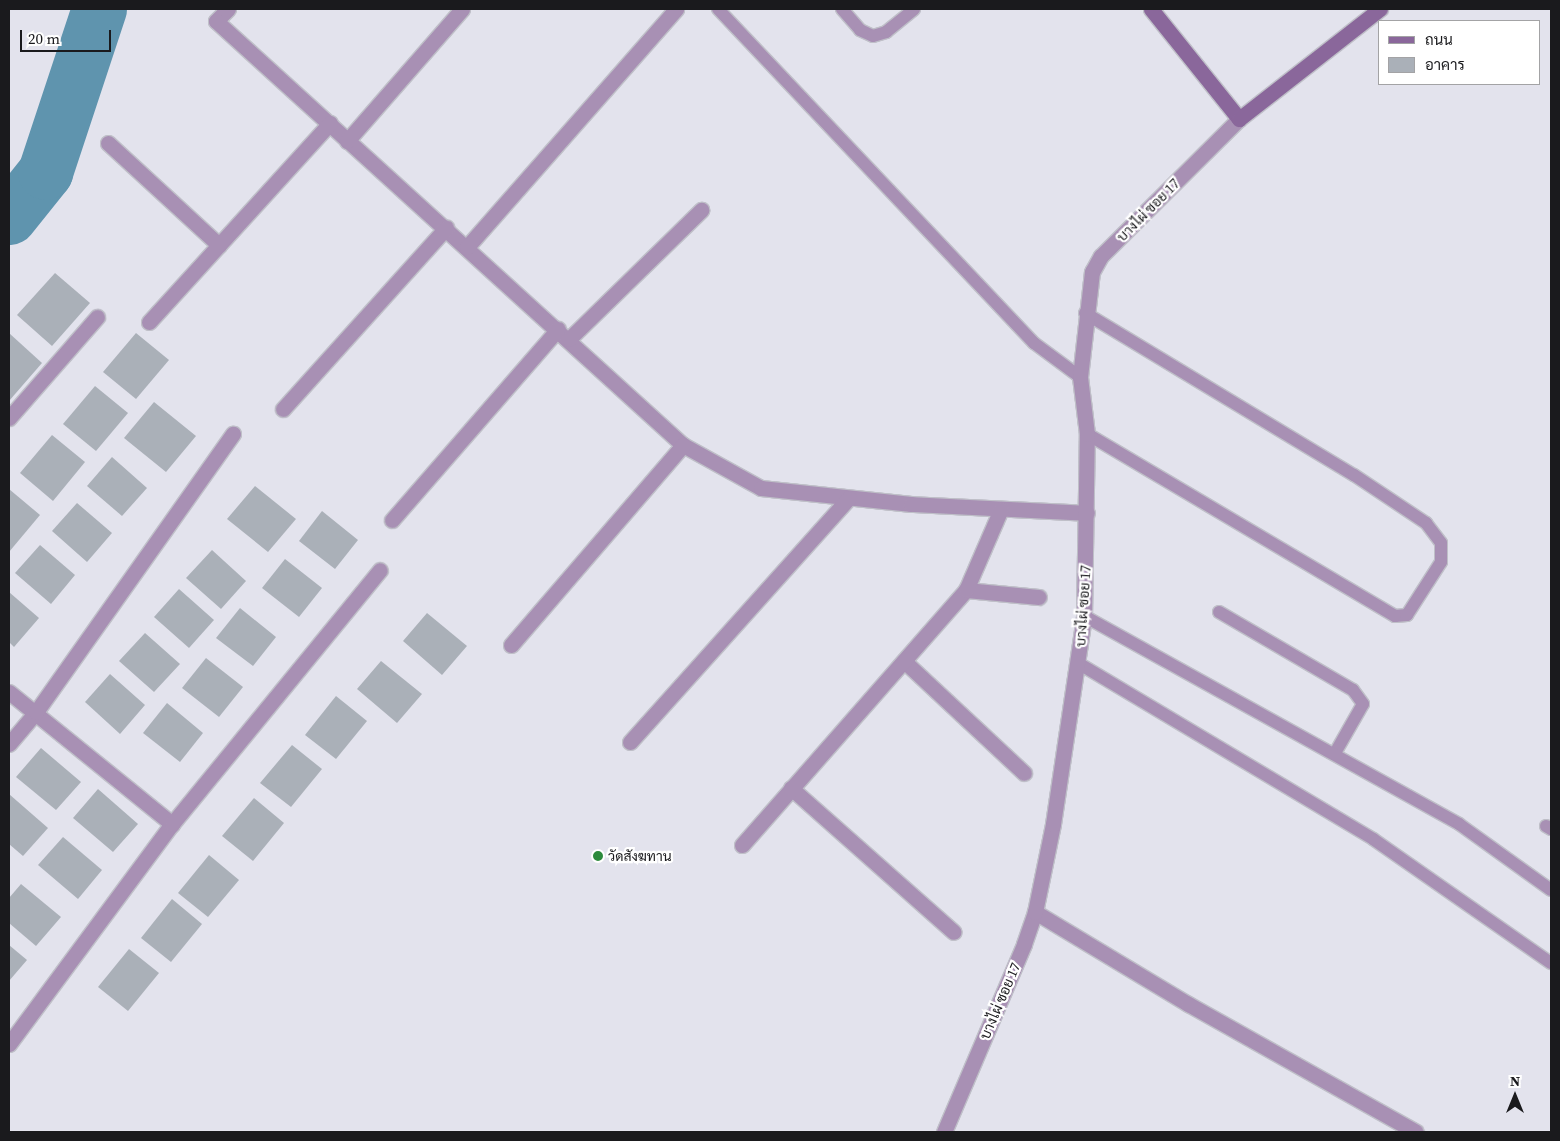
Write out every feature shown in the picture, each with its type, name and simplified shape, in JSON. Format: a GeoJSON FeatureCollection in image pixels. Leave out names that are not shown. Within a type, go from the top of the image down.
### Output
{"type":"FeatureCollection","features":[{"type":"Feature","properties":{"kind":"street"},"geometry":{"type":"LineString","coordinates":[[228,9],[216,21],[347,141],[467,246],[683,445],[761,488],[849,498],[1087,513]]}},
{"type":"Feature","properties":{"kind":"street"},"geometry":{"type":"LineString","coordinates":[[347,141],[462,9]]}},
{"type":"Feature","properties":{"kind":"street"},"geometry":{"type":"LineString","coordinates":[[467,246],[676,9]]}},
{"type":"Feature","properties":{"kind":"street"},"geometry":{"type":"LineString","coordinates":[[1151,9],[1239,120],[1380,9]]}},
{"type":"Feature","properties":{"kind":"street","name":"บางไผ่ ซอย 17"},"geometry":{"type":"LineString","coordinates":[[944,1132],[1035,912],[1053,824],[1084,616],[1087,434],[1080,377],[1085,313],[1092,272],[1101,256],[1239,120]]}},
{"type":"Feature","properties":{"kind":"street"},"geometry":{"type":"LineString","coordinates":[[149,322],[330,124]]}},
{"type":"Feature","properties":{"kind":"street"},"geometry":{"type":"LineString","coordinates":[[108,142],[219,245]]}},
{"type":"Feature","properties":{"kind":"street"},"geometry":{"type":"LineString","coordinates":[[569,339],[701,210]]}},
{"type":"Feature","properties":{"kind":"street"},"geometry":{"type":"LineString","coordinates":[[283,409],[446,228]]}},
{"type":"Feature","properties":{"kind":"street"},"geometry":{"type":"LineString","coordinates":[[9,418],[97,317]]}},
{"type":"Feature","properties":{"kind":"street"},"geometry":{"type":"LineString","coordinates":[[392,520],[558,329]]}},
{"type":"Feature","properties":{"kind":"street"},"geometry":{"type":"LineString","coordinates":[[9,744],[36,712],[233,434]]}},
{"type":"Feature","properties":{"kind":"street"},"geometry":{"type":"LineString","coordinates":[[510,645],[683,445]]}},
{"type":"Feature","properties":{"kind":"street"},"geometry":{"type":"LineString","coordinates":[[630,742],[849,498]]}},
{"type":"Feature","properties":{"kind":"street"},"geometry":{"type":"LineString","coordinates":[[742,845],[966,590],[1001,509]]}},
{"type":"Feature","properties":{"kind":"street"},"geometry":{"type":"LineString","coordinates":[[9,1044],[172,824],[380,570]]}},
{"type":"Feature","properties":{"kind":"street"},"geometry":{"type":"LineString","coordinates":[[966,590],[1039,596]]}},
{"type":"Feature","properties":{"kind":"street"},"geometry":{"type":"LineString","coordinates":[[904,661],[1024,773]]}},
{"type":"Feature","properties":{"kind":"street"},"geometry":{"type":"LineString","coordinates":[[9,692],[172,824]]}},
{"type":"Feature","properties":{"kind":"street"},"geometry":{"type":"LineString","coordinates":[[791,788],[954,932]]}},
{"type":"Feature","properties":{"kind":"street"},"geometry":{"type":"LineString","coordinates":[[1035,912],[1188,1004],[1416,1132]]}},
{"type":"Feature","properties":{"kind":"lane"},"geometry":{"type":"LineString","coordinates":[[718,9],[1034,343],[1080,377]]}},
{"type":"Feature","properties":{"kind":"lane"},"geometry":{"type":"LineString","coordinates":[[842,9],[860,30],[873,36],[886,32],[914,9]]}},
{"type":"Feature","properties":{"kind":"lane"},"geometry":{"type":"LineString","coordinates":[[1085,313],[1354,475],[1426,523],[1442,543],[1442,562],[1407,615],[1395,616],[1087,434]]}},
{"type":"Feature","properties":{"kind":"lane"},"geometry":{"type":"LineString","coordinates":[[1219,612],[1353,690],[1364,704],[1335,753]]}},
{"type":"Feature","properties":{"kind":"lane"},"geometry":{"type":"LineString","coordinates":[[1084,616],[1335,753],[1459,824],[1551,890]]}},
{"type":"Feature","properties":{"kind":"lane"},"geometry":{"type":"LineString","coordinates":[[1078,663],[1373,839],[1551,964]]}},
{"type":"Feature","properties":{"kind":"building"},"geometry":{"type":"Polygon","coordinates":[[[55,273],[90,303],[52,346],[17,315],[55,273]]]}},
{"type":"Feature","properties":{"kind":"building"},"geometry":{"type":"Polygon","coordinates":[[[9,333],[42,363],[9,401],[9,333]]]}},
{"type":"Feature","properties":{"kind":"building"},"geometry":{"type":"Polygon","coordinates":[[[136,333],[169,360],[136,399],[103,372],[136,333]]]}},
{"type":"Feature","properties":{"kind":"building"},"geometry":{"type":"Polygon","coordinates":[[[95,386],[128,413],[96,451],[63,424],[95,386]]]}},
{"type":"Feature","properties":{"kind":"building"},"geometry":{"type":"Polygon","coordinates":[[[154,402],[196,436],[166,472],[124,438],[154,402]]]}},
{"type":"Feature","properties":{"kind":"building"},"geometry":{"type":"Polygon","coordinates":[[[52,435],[85,462],[53,501],[20,473],[52,435]]]}},
{"type":"Feature","properties":{"kind":"building"},"geometry":{"type":"Polygon","coordinates":[[[112,457],[147,488],[122,516],[87,486],[112,457]]]}},
{"type":"Feature","properties":{"kind":"building"},"geometry":{"type":"Polygon","coordinates":[[[255,486],[296,519],[268,552],[227,519],[255,486]]]}},
{"type":"Feature","properties":{"kind":"building"},"geometry":{"type":"Polygon","coordinates":[[[9,489],[40,515],[9,552],[9,489]]]}},
{"type":"Feature","properties":{"kind":"building"},"geometry":{"type":"Polygon","coordinates":[[[77,503],[112,533],[87,562],[52,531],[77,503]]]}},
{"type":"Feature","properties":{"kind":"building"},"geometry":{"type":"Polygon","coordinates":[[[322,511],[358,540],[335,569],[299,541],[322,511]]]}},
{"type":"Feature","properties":{"kind":"building"},"geometry":{"type":"Polygon","coordinates":[[[40,545],[75,575],[51,604],[15,573],[40,545]]]}},
{"type":"Feature","properties":{"kind":"building"},"geometry":{"type":"Polygon","coordinates":[[[212,550],[246,581],[221,609],[186,578],[212,550]]]}},
{"type":"Feature","properties":{"kind":"building"},"geometry":{"type":"Polygon","coordinates":[[[285,559],[322,588],[299,617],[262,588],[285,559]]]}},
{"type":"Feature","properties":{"kind":"building"},"geometry":{"type":"Polygon","coordinates":[[[179,589],[214,620],[189,648],[154,617],[179,589]]]}},
{"type":"Feature","properties":{"kind":"building"},"geometry":{"type":"Polygon","coordinates":[[[9,592],[39,618],[14,647],[9,642],[9,592]]]}},
{"type":"Feature","properties":{"kind":"building"},"geometry":{"type":"Polygon","coordinates":[[[240,608],[276,637],[253,666],[216,638],[240,608]]]}},
{"type":"Feature","properties":{"kind":"building"},"geometry":{"type":"Polygon","coordinates":[[[427,613],[467,646],[442,675],[403,641],[427,613]]]}},
{"type":"Feature","properties":{"kind":"building"},"geometry":{"type":"Polygon","coordinates":[[[145,633],[180,664],[154,692],[119,661],[145,633]]]}},
{"type":"Feature","properties":{"kind":"building"},"geometry":{"type":"Polygon","coordinates":[[[206,658],[243,687],[219,717],[182,688],[206,658]]]}},
{"type":"Feature","properties":{"kind":"building"},"geometry":{"type":"Polygon","coordinates":[[[381,661],[422,694],[397,723],[357,689],[381,661]]]}},
{"type":"Feature","properties":{"kind":"building"},"geometry":{"type":"Polygon","coordinates":[[[110,674],[145,705],[120,734],[85,702],[110,674]]]}},
{"type":"Feature","properties":{"kind":"building"},"geometry":{"type":"Polygon","coordinates":[[[336,696],[367,721],[336,759],[305,735],[336,696]]]}},
{"type":"Feature","properties":{"kind":"building"},"geometry":{"type":"Polygon","coordinates":[[[167,703],[203,733],[180,762],[143,733],[167,703]]]}},
{"type":"Feature","properties":{"kind":"building"},"geometry":{"type":"Polygon","coordinates":[[[292,745],[322,769],[291,807],[260,783],[292,745]]]}},
{"type":"Feature","properties":{"kind":"building"},"geometry":{"type":"Polygon","coordinates":[[[41,748],[81,782],[56,810],[16,777],[41,748]]]}},
{"type":"Feature","properties":{"kind":"building"},"geometry":{"type":"Polygon","coordinates":[[[98,789],[138,824],[113,852],[73,818],[98,789]]]}},
{"type":"Feature","properties":{"kind":"building"},"geometry":{"type":"Polygon","coordinates":[[[9,794],[48,828],[23,856],[9,844],[9,794]]]}},
{"type":"Feature","properties":{"kind":"building"},"geometry":{"type":"Polygon","coordinates":[[[254,798],[284,823],[253,861],[222,836],[254,798]]]}},
{"type":"Feature","properties":{"kind":"building"},"geometry":{"type":"Polygon","coordinates":[[[63,837],[102,870],[78,899],[38,865],[63,837]]]}},
{"type":"Feature","properties":{"kind":"building"},"geometry":{"type":"Polygon","coordinates":[[[209,855],[239,880],[208,917],[178,893],[209,855]]]}},
{"type":"Feature","properties":{"kind":"building"},"geometry":{"type":"Polygon","coordinates":[[[21,884],[61,917],[36,946],[9,923],[9,898],[21,884]]]}},
{"type":"Feature","properties":{"kind":"building"},"geometry":{"type":"Polygon","coordinates":[[[172,899],[202,924],[171,962],[141,938],[172,899]]]}},
{"type":"Feature","properties":{"kind":"building"},"geometry":{"type":"Polygon","coordinates":[[[9,945],[27,960],[9,981],[9,945]]]}},
{"type":"Feature","properties":{"kind":"building"},"geometry":{"type":"Polygon","coordinates":[[[129,949],[159,973],[128,1011],[98,987],[129,949]]]}},
{"type":"Feature","properties":{"kind":"waterway"},"geometry":{"type":"LineString","coordinates":[[9,217],[45,172],[99,9]]}},
{"type":"Feature","properties":{"kind":"place","name":"วัดสังฆทาน"},"geometry":{"type":"Point","coordinates":[598,856]}}]}
